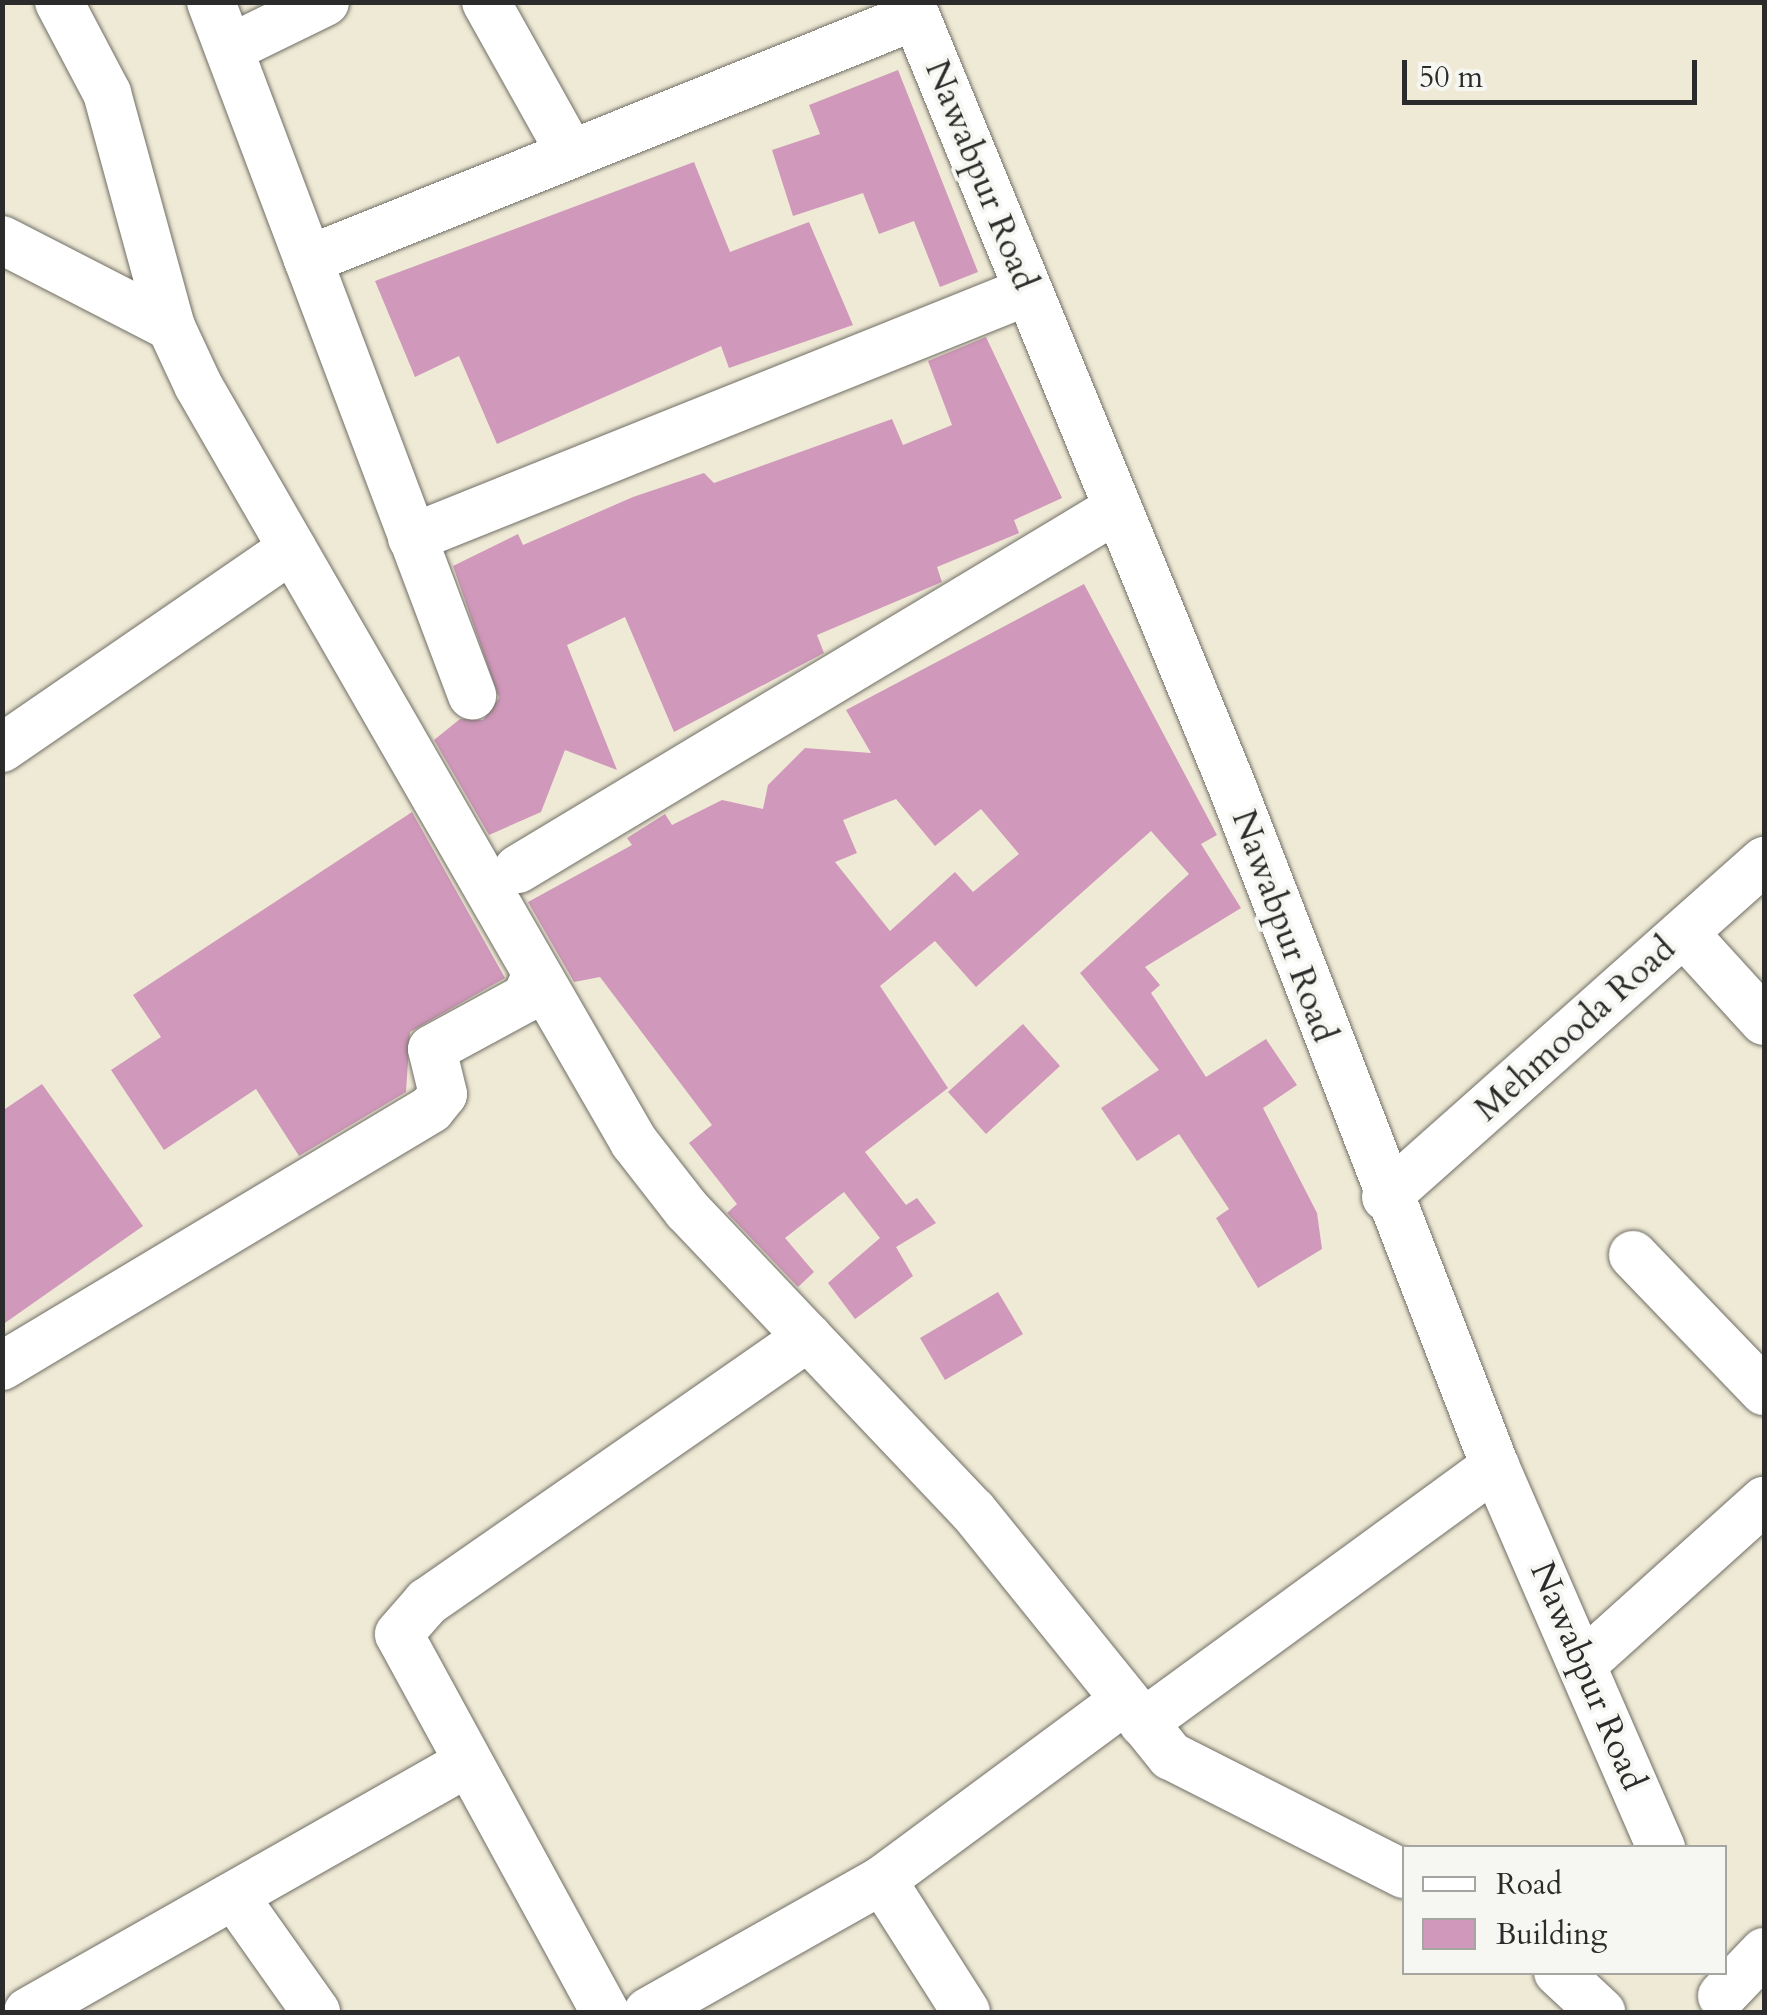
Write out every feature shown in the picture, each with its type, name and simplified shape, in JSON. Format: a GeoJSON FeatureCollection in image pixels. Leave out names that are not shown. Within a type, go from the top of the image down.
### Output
{"type":"FeatureCollection","features":[{"type":"Feature","properties":{"kind":"street"},"geometry":{"type":"LineString","coordinates":[[59,2],[107,94],[171,327],[292,549],[634,1142],[808,1337],[973,1511],[1134,1711],[1212,1784],[1402,1873]]}},
{"type":"Feature","properties":{"kind":"street"},"geometry":{"type":"LineString","coordinates":[[211,2],[472,696]]}},
{"type":"Feature","properties":{"kind":"street"},"geometry":{"type":"LineString","coordinates":[[229,49],[325,2]]}},
{"type":"Feature","properties":{"kind":"street"},"geometry":{"type":"LineString","coordinates":[[486,2],[571,154]]}},
{"type":"Feature","properties":{"kind":"street"},"geometry":{"type":"LineString","coordinates":[[308,260],[571,154],[912,9]]}},
{"type":"Feature","properties":{"kind":"street","name":"Nawabpur Road"},"geometry":{"type":"LineString","coordinates":[[912,9],[1118,508],[1495,1466],[1585,1662],[1660,1845]]}},
{"type":"Feature","properties":{"kind":"street"},"geometry":{"type":"LineString","coordinates":[[2,240],[171,327]]}},
{"type":"Feature","properties":{"kind":"street"},"geometry":{"type":"LineString","coordinates":[[412,538],[1028,291]]}},
{"type":"Feature","properties":{"kind":"street"},"geometry":{"type":"LineString","coordinates":[[518,869],[1118,508]]}},
{"type":"Feature","properties":{"kind":"street"},"geometry":{"type":"LineString","coordinates":[[2,748],[292,549]]}},
{"type":"Feature","properties":{"kind":"street","name":"Mehmooda Road"},"geometry":{"type":"LineString","coordinates":[[1386,1197],[1764,861]]}},
{"type":"Feature","properties":{"kind":"street"},"geometry":{"type":"LineString","coordinates":[[1684,933],[1764,1021]]}},
{"type":"Feature","properties":{"kind":"street"},"geometry":{"type":"LineString","coordinates":[[2,1366],[431,1109],[443,1094],[432,1050],[526,998],[536,976]]}},
{"type":"Feature","properties":{"kind":"street"},"geometry":{"type":"LineString","coordinates":[[1633,1255],[1764,1391]]}},
{"type":"Feature","properties":{"kind":"street"},"geometry":{"type":"LineString","coordinates":[[605,2012],[405,1654],[404,1620],[808,1337]]}},
{"type":"Feature","properties":{"kind":"street"},"geometry":{"type":"LineString","coordinates":[[680,2005],[882,1880],[1495,1466]]}},
{"type":"Feature","properties":{"kind":"street"},"geometry":{"type":"LineString","coordinates":[[1585,1662],[1764,1501]]}},
{"type":"Feature","properties":{"kind":"street"},"geometry":{"type":"LineString","coordinates":[[28,2012],[467,1764]]}},
{"type":"Feature","properties":{"kind":"street"},"geometry":{"type":"LineString","coordinates":[[882,1880],[966,2012]]}},
{"type":"Feature","properties":{"kind":"street"},"geometry":{"type":"LineString","coordinates":[[234,1896],[316,2012]]}},
{"type":"Feature","properties":{"kind":"street"},"geometry":{"type":"LineString","coordinates":[[1722,1994],[1764,1952]]}},
{"type":"Feature","properties":{"kind":"street"},"geometry":{"type":"LineString","coordinates":[[1561,1975],[1601,2012]]}},
{"type":"Feature","properties":{"kind":"building"},"geometry":{"type":"Polygon","coordinates":[[[898,70],[978,272],[940,287],[914,221],[879,234],[863,193],[793,216],[772,150],[820,134],[809,105],[898,70]]]}},
{"type":"Feature","properties":{"kind":"building"},"geometry":{"type":"Polygon","coordinates":[[[694,162],[730,252],[809,222],[853,325],[729,368],[721,346],[497,444],[459,356],[415,377],[375,281],[694,162]]]}},
{"type":"Feature","properties":{"kind":"building"},"geometry":{"type":"Polygon","coordinates":[[[986,337],[1062,498],[1014,520],[1019,533],[937,567],[942,582],[817,635],[824,653],[674,732],[625,617],[567,645],[617,770],[565,750],[541,812],[489,835],[434,740],[460,719],[483,720],[499,698],[453,566],[518,534],[523,545],[633,497],[704,473],[714,483],[892,419],[903,445],[952,425],[928,361],[986,337]]]}},
{"type":"Feature","properties":{"kind":"building"},"geometry":{"type":"Polygon","coordinates":[[[1084,584],[1217,835],[1201,844],[1241,908],[1145,967],[1160,985],[1151,993],[1206,1077],[1266,1039],[1297,1085],[1263,1108],[1317,1213],[1322,1249],[1258,1288],[1216,1218],[1229,1209],[1179,1134],[1137,1161],[1101,1108],[1159,1070],[1080,973],[1189,874],[1151,831],[976,987],[935,941],[880,986],[948,1088],[865,1152],[906,1205],[917,1198],[936,1223],[896,1247],[913,1276],[855,1319],[828,1283],[880,1238],[844,1192],[785,1238],[814,1272],[798,1287],[727,1213],[737,1204],[689,1143],[712,1125],[600,977],[574,982],[528,902],[632,845],[627,838],[665,814],[672,825],[722,800],[763,809],[768,785],[805,748],[871,753],[846,710],[1084,584]],[[896,799],[843,820],[857,853],[835,862],[890,931],[955,872],[973,892],[1019,854],[981,809],[935,846],[896,799]]]}},
{"type":"Feature","properties":{"kind":"building"},"geometry":{"type":"Polygon","coordinates":[[[412,812],[505,978],[410,1032],[406,1092],[299,1156],[256,1089],[164,1150],[111,1070],[161,1037],[133,995],[412,812]]]}},
{"type":"Feature","properties":{"kind":"building"},"geometry":{"type":"Polygon","coordinates":[[[1023,1024],[1060,1066],[986,1134],[948,1092],[1023,1024]]]}},
{"type":"Feature","properties":{"kind":"building"},"geometry":{"type":"Polygon","coordinates":[[[42,1084],[143,1226],[2,1325],[2,1111],[42,1084]]]}},
{"type":"Feature","properties":{"kind":"building"},"geometry":{"type":"Polygon","coordinates":[[[998,1292],[1023,1334],[945,1380],[920,1338],[998,1292]]]}}]}
